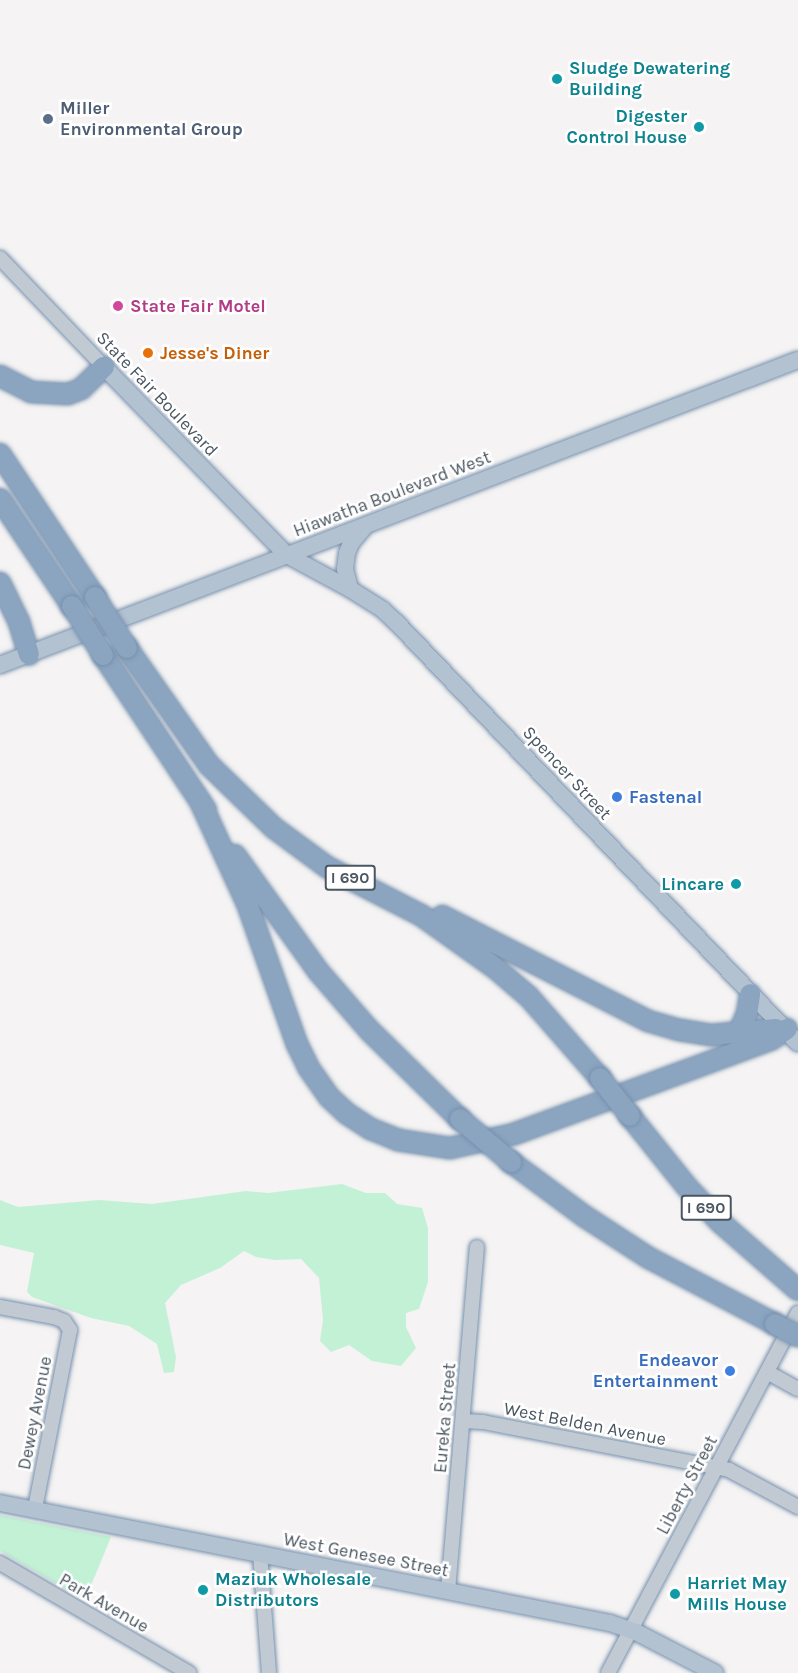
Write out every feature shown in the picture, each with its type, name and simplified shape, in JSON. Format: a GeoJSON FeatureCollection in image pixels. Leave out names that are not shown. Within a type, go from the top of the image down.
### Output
{"type":"FeatureCollection","features":[{"type":"Feature","properties":{"kind":"highway"},"geometry":{"type":"LineString","coordinates":[[0,376],[31,392],[68,394],[81,389],[104,367]]}},
{"type":"Feature","properties":{"kind":"highway","name":"I 690"},"geometry":{"type":"LineString","coordinates":[[0,454],[191,742],[237,794],[327,867],[421,915],[494,967],[529,997],[600,1078],[687,1187],[720,1222],[796,1288]]}},
{"type":"Feature","properties":{"kind":"highway"},"geometry":{"type":"LineString","coordinates":[[0,499],[267,902],[318,971],[377,1038],[460,1119],[511,1162],[584,1216],[649,1258],[798,1336]]}},
{"type":"Feature","properties":{"kind":"highway"},"geometry":{"type":"LineString","coordinates":[[0,583],[19,622],[29,654]]}},
{"type":"Feature","properties":{"kind":"highway"},"geometry":{"type":"LineString","coordinates":[[200,801],[247,903],[297,1044],[308,1067],[329,1097],[346,1113],[371,1129],[399,1140],[450,1148],[514,1134],[772,1039],[794,1033]]}},
{"type":"Feature","properties":{"kind":"highway"},"geometry":{"type":"LineString","coordinates":[[371,888],[441,916],[648,1021],[680,1030],[712,1035],[770,1029],[794,1033]]}},
{"type":"Feature","properties":{"kind":"highway"},"geometry":{"type":"LineString","coordinates":[[738,1034],[747,1014],[750,994]]}},
{"type":"Feature","properties":{"kind":"main road","name":"Hiawatha Boulevard West"},"geometry":{"type":"LineString","coordinates":[[0,665],[369,522],[798,360]]}},
{"type":"Feature","properties":{"kind":"main road","name":"State Fair Boulevard"},"geometry":{"type":"LineString","coordinates":[[104,367],[287,555]]}},
{"type":"Feature","properties":{"kind":"main road"},"geometry":{"type":"LineString","coordinates":[[350,589],[345,569],[347,553],[358,533],[369,522]]}},
{"type":"Feature","properties":{"kind":"main road","name":"Spencer Street"},"geometry":{"type":"LineString","coordinates":[[287,555],[350,589],[383,610],[750,994],[794,1033]]}},
{"type":"Feature","properties":{"kind":"main road","name":"West Genesee Street"},"geometry":{"type":"LineString","coordinates":[[0,1503],[260,1553],[631,1630],[716,1673]]}},
{"type":"Feature","properties":{"kind":"street","name":"State Fair Boulevard"},"geometry":{"type":"LineString","coordinates":[[0,258],[104,367]]}},
{"type":"Feature","properties":{"kind":"street","name":"Eureka Street"},"geometry":{"type":"LineString","coordinates":[[448,1591],[477,1247]]}},
{"type":"Feature","properties":{"kind":"street","name":"Dewey Avenue"},"geometry":{"type":"LineString","coordinates":[[0,1307],[54,1317],[67,1324],[70,1330],[35,1509]]}},
{"type":"Feature","properties":{"kind":"street","name":"Liberty Street"},"geometry":{"type":"LineString","coordinates":[[608,1673],[798,1313]]}},
{"type":"Feature","properties":{"kind":"street"},"geometry":{"type":"LineString","coordinates":[[767,1372],[798,1389]]}},
{"type":"Feature","properties":{"kind":"street","name":"West Belden Avenue"},"geometry":{"type":"LineString","coordinates":[[463,1421],[483,1422],[717,1467],[739,1474],[798,1507]]}},
{"type":"Feature","properties":{"kind":"street"},"geometry":{"type":"LineString","coordinates":[[260,1553],[268,1673]]}},
{"type":"Feature","properties":{"kind":"street","name":"Park Avenue"},"geometry":{"type":"LineString","coordinates":[[0,1563],[189,1673]]}},
{"type":"Feature","properties":{"kind":"green space"},"geometry":{"type":"Polygon","coordinates":[[[342,1184],[366,1193],[385,1193],[397,1204],[422,1208],[428,1228],[428,1282],[419,1309],[406,1313],[406,1327],[416,1348],[401,1366],[372,1361],[349,1345],[331,1352],[320,1341],[323,1320],[319,1278],[301,1259],[275,1260],[256,1257],[244,1251],[220,1268],[181,1285],[165,1303],[176,1357],[174,1372],[164,1373],[157,1344],[129,1326],[91,1318],[32,1297],[27,1292],[34,1253],[0,1245],[0,1200],[18,1207],[99,1200],[152,1204],[246,1191],[268,1193],[342,1184]]]}},
{"type":"Feature","properties":{"kind":"green space"},"geometry":{"type":"Polygon","coordinates":[[[0,1515],[111,1537],[85,1600],[0,1551],[0,1515]]]}},
{"type":"Feature","properties":{"kind":"place","name":"Sludge Dewatering Building"},"geometry":{"type":"Point","coordinates":[557,79]}},
{"type":"Feature","properties":{"kind":"place","name":"Miller Environmental Group"},"geometry":{"type":"Point","coordinates":[48,119]}},
{"type":"Feature","properties":{"kind":"place","name":"Digester Control House"},"geometry":{"type":"Point","coordinates":[699,127]}},
{"type":"Feature","properties":{"kind":"place","name":"State Fair Motel"},"geometry":{"type":"Point","coordinates":[118,306]}},
{"type":"Feature","properties":{"kind":"place","name":"Jesse's Diner"},"geometry":{"type":"Point","coordinates":[148,353]}},
{"type":"Feature","properties":{"kind":"place","name":"Fastenal"},"geometry":{"type":"Point","coordinates":[617,797]}},
{"type":"Feature","properties":{"kind":"place","name":"Lincare"},"geometry":{"type":"Point","coordinates":[736,884]}},
{"type":"Feature","properties":{"kind":"place","name":"Endeavor Entertainment"},"geometry":{"type":"Point","coordinates":[730,1371]}},
{"type":"Feature","properties":{"kind":"place","name":"Maziuk Wholesale Distributors"},"geometry":{"type":"Point","coordinates":[203,1590]}},
{"type":"Feature","properties":{"kind":"place","name":"Harriet May Mills House"},"geometry":{"type":"Point","coordinates":[675,1594]}}]}
